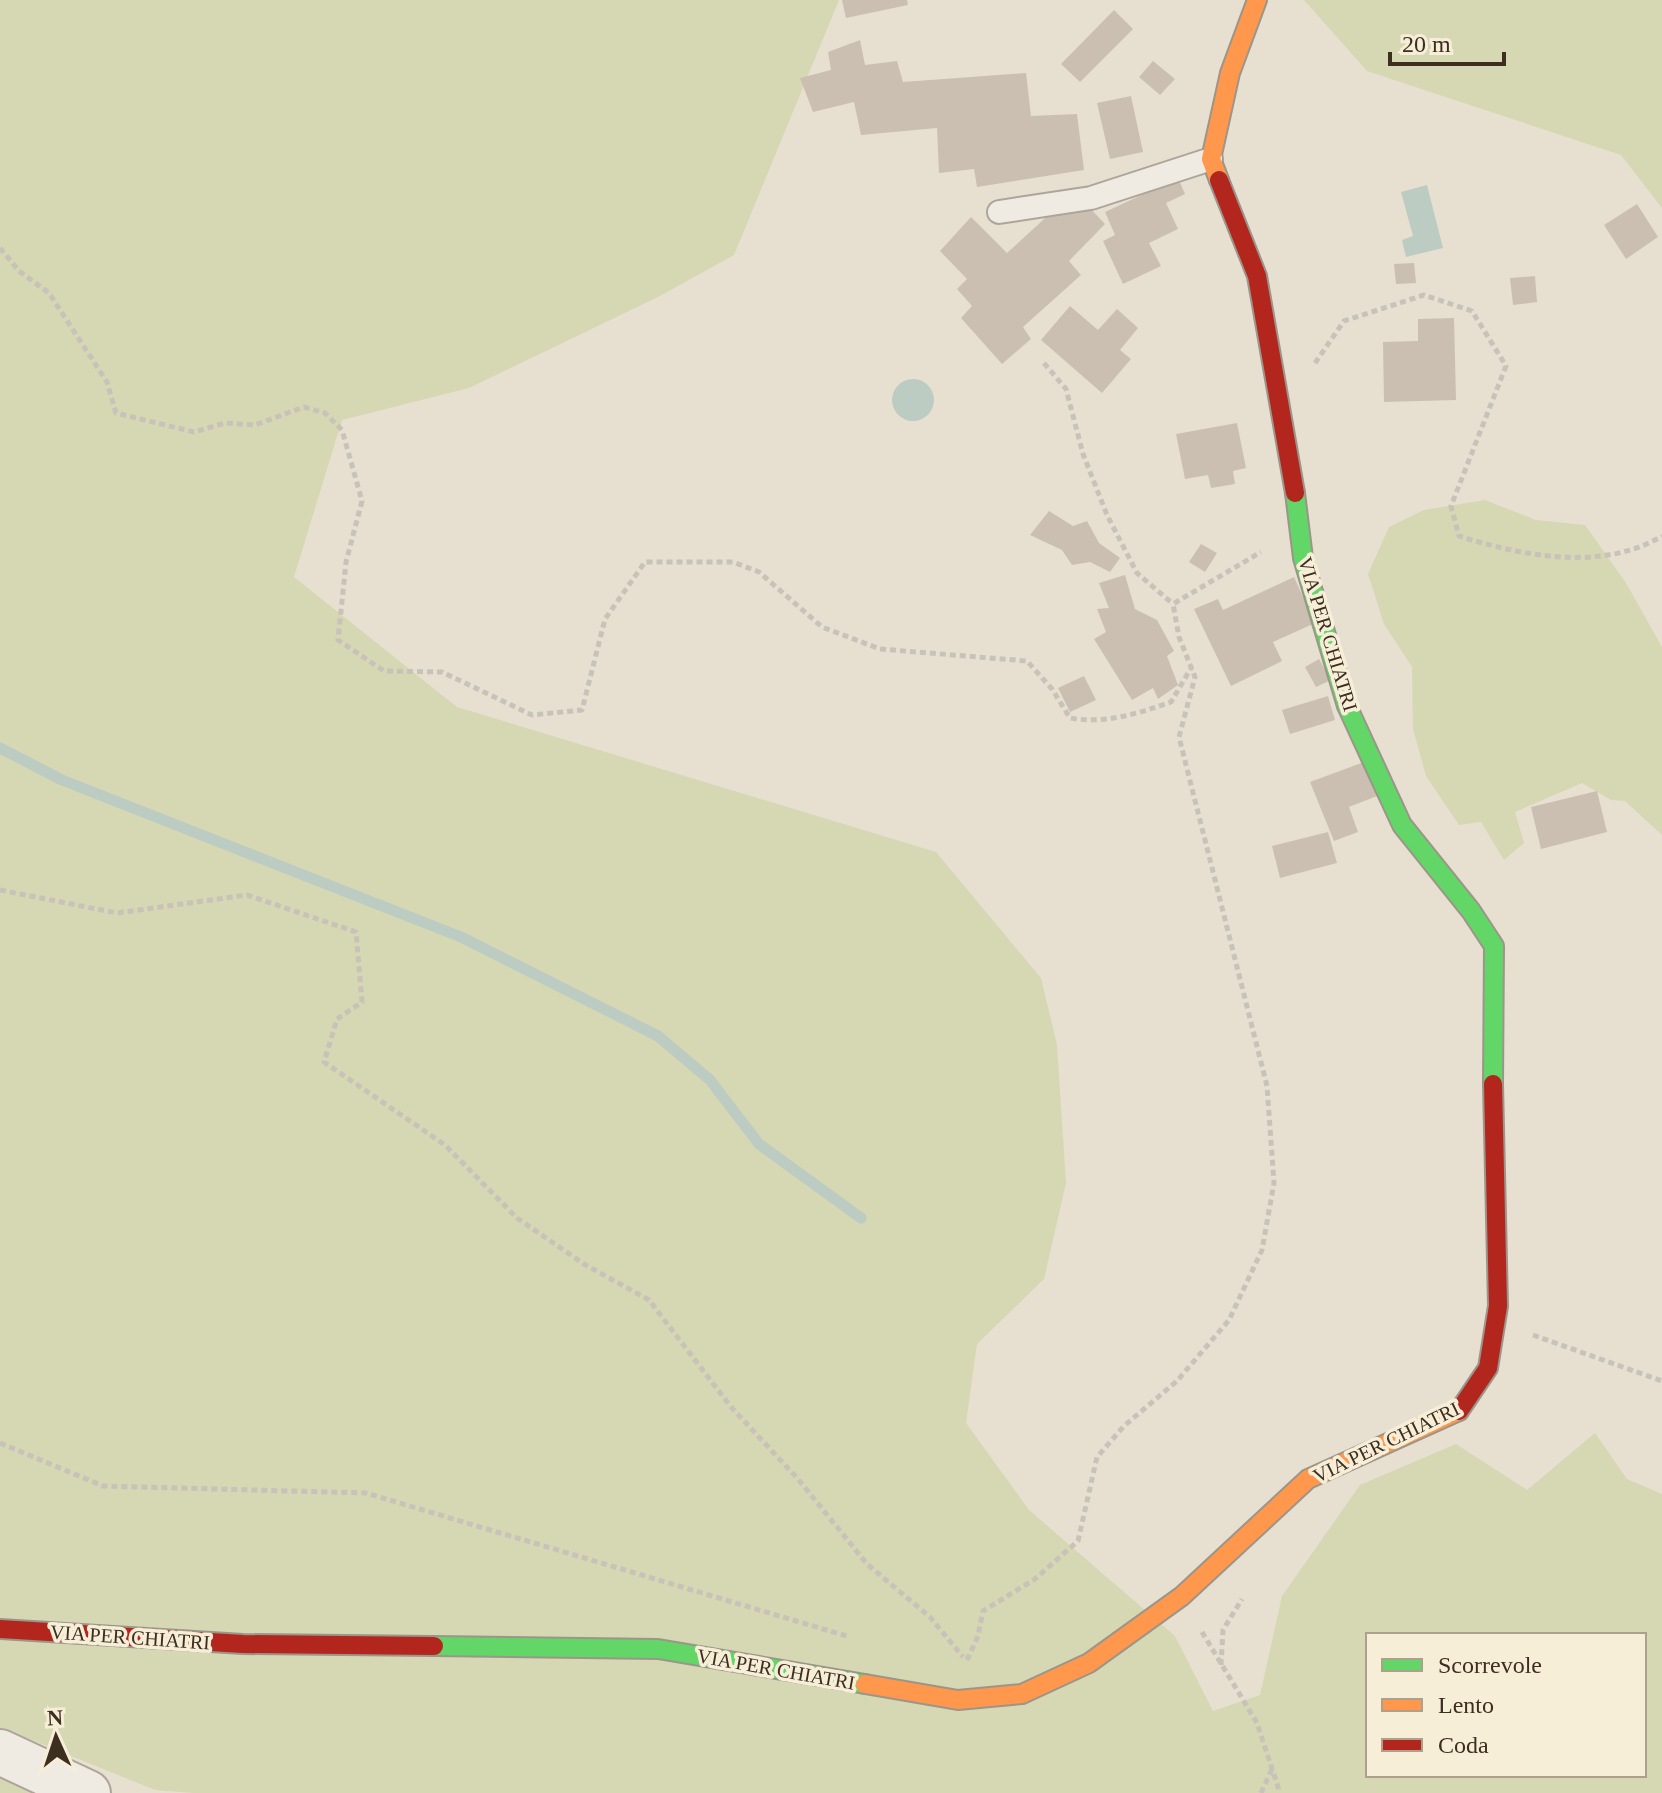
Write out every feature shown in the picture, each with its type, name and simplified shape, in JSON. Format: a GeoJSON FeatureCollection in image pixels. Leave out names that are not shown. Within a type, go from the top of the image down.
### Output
{"type":"FeatureCollection","features":[{"type":"Feature","properties":{"kind":"street"},"geometry":{"type":"LineString","coordinates":[[1211,159],[1230,73],[1257,0]]}},
{"type":"Feature","properties":{"kind":"street","name":"VIA PER CHIATRI"},"geometry":{"type":"LineString","coordinates":[[0,1629],[243,1644],[658,1649],[958,1700],[1022,1694],[1089,1663],[1182,1596],[1308,1479],[1463,1409],[1488,1368],[1498,1306],[1493,1191],[1494,946],[1471,911],[1402,825],[1347,706],[1303,558],[1300,523],[1257,276],[1211,159]]}},
{"type":"Feature","properties":{"kind":"street"},"geometry":{"type":"LineString","coordinates":[[0,1752],[88,1793]]}},
{"type":"Feature","properties":{"kind":"lane"},"geometry":{"type":"LineString","coordinates":[[999,212],[1091,198],[1211,159]]}},
{"type":"Feature","properties":{"kind":"path"},"geometry":{"type":"LineString","coordinates":[[0,248],[19,271],[49,293],[107,382],[116,413],[194,432],[225,423],[255,425],[304,407],[325,413],[342,430],[362,501],[346,562],[338,640],[384,671],[442,672],[532,715],[582,710],[605,619],[645,562],[733,562],[759,572],[822,627],[880,649],[1027,661],[1052,689],[1070,718],[1091,721],[1135,715],[1171,702],[1191,668]]}},
{"type":"Feature","properties":{"kind":"path"},"geometry":{"type":"LineString","coordinates":[[1312,367],[1344,321],[1424,295],[1472,311],[1506,366],[1451,506],[1459,536],[1516,554],[1597,556],[1638,550],[1662,536]]}},
{"type":"Feature","properties":{"kind":"path"},"geometry":{"type":"LineString","coordinates":[[988,1698],[963,1685],[966,1661],[978,1636],[983,1611],[1035,1579],[1078,1541],[1097,1457],[1124,1426],[1177,1381],[1229,1320],[1262,1250],[1274,1183],[1267,1086],[1179,737],[1195,677],[1179,637],[1173,604],[1137,573],[1107,515],[1083,454],[1066,389],[1044,363]]}},
{"type":"Feature","properties":{"kind":"path"},"geometry":{"type":"LineString","coordinates":[[1173,604],[1251,558],[1300,523]]}},
{"type":"Feature","properties":{"kind":"path"},"geometry":{"type":"LineString","coordinates":[[0,890],[117,913],[247,895],[356,932],[362,1002],[337,1019],[324,1062],[445,1145],[517,1218],[584,1264],[649,1300],[731,1407],[798,1479],[867,1564],[930,1617],[966,1661]]}},
{"type":"Feature","properties":{"kind":"path"},"geometry":{"type":"LineString","coordinates":[[1498,1306],[1537,1338],[1662,1381]]}},
{"type":"Feature","properties":{"kind":"path"},"geometry":{"type":"LineString","coordinates":[[0,1443],[103,1486],[366,1493],[854,1638]]}},
{"type":"Feature","properties":{"kind":"path"},"geometry":{"type":"LineString","coordinates":[[1182,1596],[1257,1723],[1280,1793]]}},
{"type":"Feature","properties":{"kind":"path"},"geometry":{"type":"LineString","coordinates":[[1261,1793],[1272,1769]]}},
{"type":"Feature","properties":{"kind":"green space"},"geometry":{"type":"Polygon","coordinates":[[[0,0],[839,0],[734,255],[658,297],[469,388],[342,420],[294,577],[457,707],[936,852],[1041,978],[1057,1045],[1066,1183],[1044,1279],[977,1344],[966,1423],[1029,1510],[1175,1636],[1213,1711],[1260,1695],[1282,1596],[1360,1485],[1456,1444],[1527,1490],[1595,1433],[1627,1479],[1662,1494],[1662,1793],[193,1793],[155,1790],[22,1736],[37,1785],[44,1793],[0,1793],[0,0]]]}},
{"type":"Feature","properties":{"kind":"green space"},"geometry":{"type":"Polygon","coordinates":[[[1304,0],[1662,0],[1662,208],[1621,155],[1367,71],[1304,0]]]}},
{"type":"Feature","properties":{"kind":"green space"},"geometry":{"type":"Polygon","coordinates":[[[1485,500],[1536,520],[1585,525],[1626,583],[1662,647],[1662,835],[1625,801],[1611,800],[1582,783],[1515,812],[1524,843],[1504,860],[1481,822],[1459,825],[1426,776],[1413,729],[1412,667],[1384,624],[1368,574],[1389,527],[1424,510],[1485,500]]]}},
{"type":"Feature","properties":{"kind":"shaded area"},"geometry":{"type":"Polygon","coordinates":[[[1427,185],[1443,248],[1406,257],[1402,240],[1413,236],[1401,192],[1427,185]]]}},
{"type":"Feature","properties":{"kind":"shaded area"},"geometry":{"type":"Polygon","coordinates":[[[913,379],[928,385],[934,400],[928,415],[913,421],[898,415],[892,400],[898,385],[913,379]]]}},
{"type":"Feature","properties":{"kind":"building"},"geometry":{"type":"Polygon","coordinates":[[[842,0],[907,0],[908,5],[846,18],[842,0]]]}},
{"type":"Feature","properties":{"kind":"building"},"geometry":{"type":"Polygon","coordinates":[[[1114,10],[1133,29],[1080,82],[1061,64],[1114,10]]]}},
{"type":"Feature","properties":{"kind":"building"},"geometry":{"type":"Polygon","coordinates":[[[860,40],[865,65],[897,61],[903,82],[1026,73],[1031,116],[1077,114],[1084,170],[977,187],[974,169],[939,173],[937,128],[861,135],[854,102],[813,112],[800,78],[831,70],[828,52],[860,40]]]}},
{"type":"Feature","properties":{"kind":"building"},"geometry":{"type":"Polygon","coordinates":[[[1153,61],[1175,79],[1160,95],[1139,77],[1153,61]]]}},
{"type":"Feature","properties":{"kind":"building"},"geometry":{"type":"Polygon","coordinates":[[[1131,96],[1143,152],[1110,159],[1097,103],[1131,96]]]}},
{"type":"Feature","properties":{"kind":"building"},"geometry":{"type":"Polygon","coordinates":[[[1178,178],[1185,194],[1166,203],[1178,229],[1149,243],[1161,266],[1123,284],[1103,241],[1115,235],[1105,212],[1178,178]]]}},
{"type":"Feature","properties":{"kind":"building"},"geometry":{"type":"Polygon","coordinates":[[[1637,204],[1658,237],[1626,259],[1604,225],[1637,204]]]}},
{"type":"Feature","properties":{"kind":"building"},"geometry":{"type":"Polygon","coordinates":[[[1087,205],[1105,224],[1069,261],[1081,275],[1023,327],[1031,339],[1002,364],[961,318],[972,306],[957,289],[967,279],[940,251],[971,217],[1007,253],[1055,209],[1087,205]]]}},
{"type":"Feature","properties":{"kind":"building"},"geometry":{"type":"Polygon","coordinates":[[[1414,263],[1416,283],[1396,284],[1394,264],[1414,263]]]}},
{"type":"Feature","properties":{"kind":"building"},"geometry":{"type":"Polygon","coordinates":[[[1535,276],[1537,302],[1513,305],[1510,278],[1535,276]]]}},
{"type":"Feature","properties":{"kind":"building"},"geometry":{"type":"Polygon","coordinates":[[[1070,306],[1098,330],[1117,309],[1138,328],[1120,350],[1131,359],[1102,393],[1041,340],[1070,306]]]}},
{"type":"Feature","properties":{"kind":"building"},"geometry":{"type":"Polygon","coordinates":[[[1454,318],[1456,400],[1384,402],[1383,342],[1418,341],[1418,319],[1454,318]]]}},
{"type":"Feature","properties":{"kind":"building"},"geometry":{"type":"Polygon","coordinates":[[[1237,423],[1246,468],[1233,471],[1235,484],[1211,488],[1208,475],[1185,479],[1176,434],[1237,423]]]}},
{"type":"Feature","properties":{"kind":"building"},"geometry":{"type":"Polygon","coordinates":[[[1049,511],[1073,526],[1087,521],[1099,543],[1120,558],[1110,572],[1090,562],[1072,565],[1062,550],[1030,535],[1049,511]]]}},
{"type":"Feature","properties":{"kind":"building"},"geometry":{"type":"Polygon","coordinates":[[[1201,544],[1217,553],[1205,572],[1189,562],[1201,544]]]}},
{"type":"Feature","properties":{"kind":"building"},"geometry":{"type":"Polygon","coordinates":[[[1125,575],[1135,609],[1157,620],[1174,651],[1167,656],[1178,685],[1158,699],[1153,688],[1132,700],[1094,639],[1106,632],[1097,609],[1109,608],[1099,583],[1125,575]]]}},
{"type":"Feature","properties":{"kind":"building"},"geometry":{"type":"Polygon","coordinates":[[[1294,577],[1315,623],[1273,642],[1282,661],[1231,686],[1194,609],[1218,599],[1223,610],[1294,577]]]}},
{"type":"Feature","properties":{"kind":"building"},"geometry":{"type":"Polygon","coordinates":[[[1319,659],[1331,680],[1316,687],[1305,667],[1319,659]]]}},
{"type":"Feature","properties":{"kind":"building"},"geometry":{"type":"Polygon","coordinates":[[[1084,676],[1096,700],[1070,712],[1058,688],[1084,676]]]}},
{"type":"Feature","properties":{"kind":"building"},"geometry":{"type":"Polygon","coordinates":[[[1328,696],[1335,720],[1290,734],[1282,710],[1328,696]]]}},
{"type":"Feature","properties":{"kind":"building"},"geometry":{"type":"Polygon","coordinates":[[[1364,762],[1377,796],[1349,807],[1358,832],[1334,841],[1310,782],[1364,762]]]}},
{"type":"Feature","properties":{"kind":"building"},"geometry":{"type":"Polygon","coordinates":[[[1597,791],[1607,832],[1541,849],[1531,807],[1597,791]]]}},
{"type":"Feature","properties":{"kind":"building"},"geometry":{"type":"Polygon","coordinates":[[[1328,832],[1337,863],[1280,878],[1272,846],[1328,832]]]}},
{"type":"Feature","properties":{"kind":"waterway"},"geometry":{"type":"LineString","coordinates":[[0,748],[62,780],[461,937],[658,1036],[710,1080],[759,1144],[861,1218]]}},
{"type":"Feature","properties":{"kind":"traffic: fast"},"geometry":{"type":"LineString","coordinates":[[1295,493],[1303,558],[1347,706],[1402,825],[1471,911],[1494,946],[1493,1084]]}},
{"type":"Feature","properties":{"kind":"traffic: fast"},"geometry":{"type":"LineString","coordinates":[[434,1646],[658,1649],[865,1684]]}},
{"type":"Feature","properties":{"kind":"traffic: slow"},"geometry":{"type":"LineString","coordinates":[[1219,180],[1211,159],[1230,73],[1257,0]]}},
{"type":"Feature","properties":{"kind":"traffic: slow"},"geometry":{"type":"LineString","coordinates":[[865,1684],[958,1700],[1022,1694],[1089,1663],[1182,1596],[1308,1479],[1459,1411]]}},
{"type":"Feature","properties":{"kind":"traffic: jam"},"geometry":{"type":"LineString","coordinates":[[1219,180],[1257,276],[1295,493]]}},
{"type":"Feature","properties":{"kind":"traffic: jam"},"geometry":{"type":"LineString","coordinates":[[1459,1411],[1488,1368],[1498,1306],[1493,1084]]}},
{"type":"Feature","properties":{"kind":"traffic: jam"},"geometry":{"type":"LineString","coordinates":[[0,1629],[243,1644],[434,1646]]}}]}
